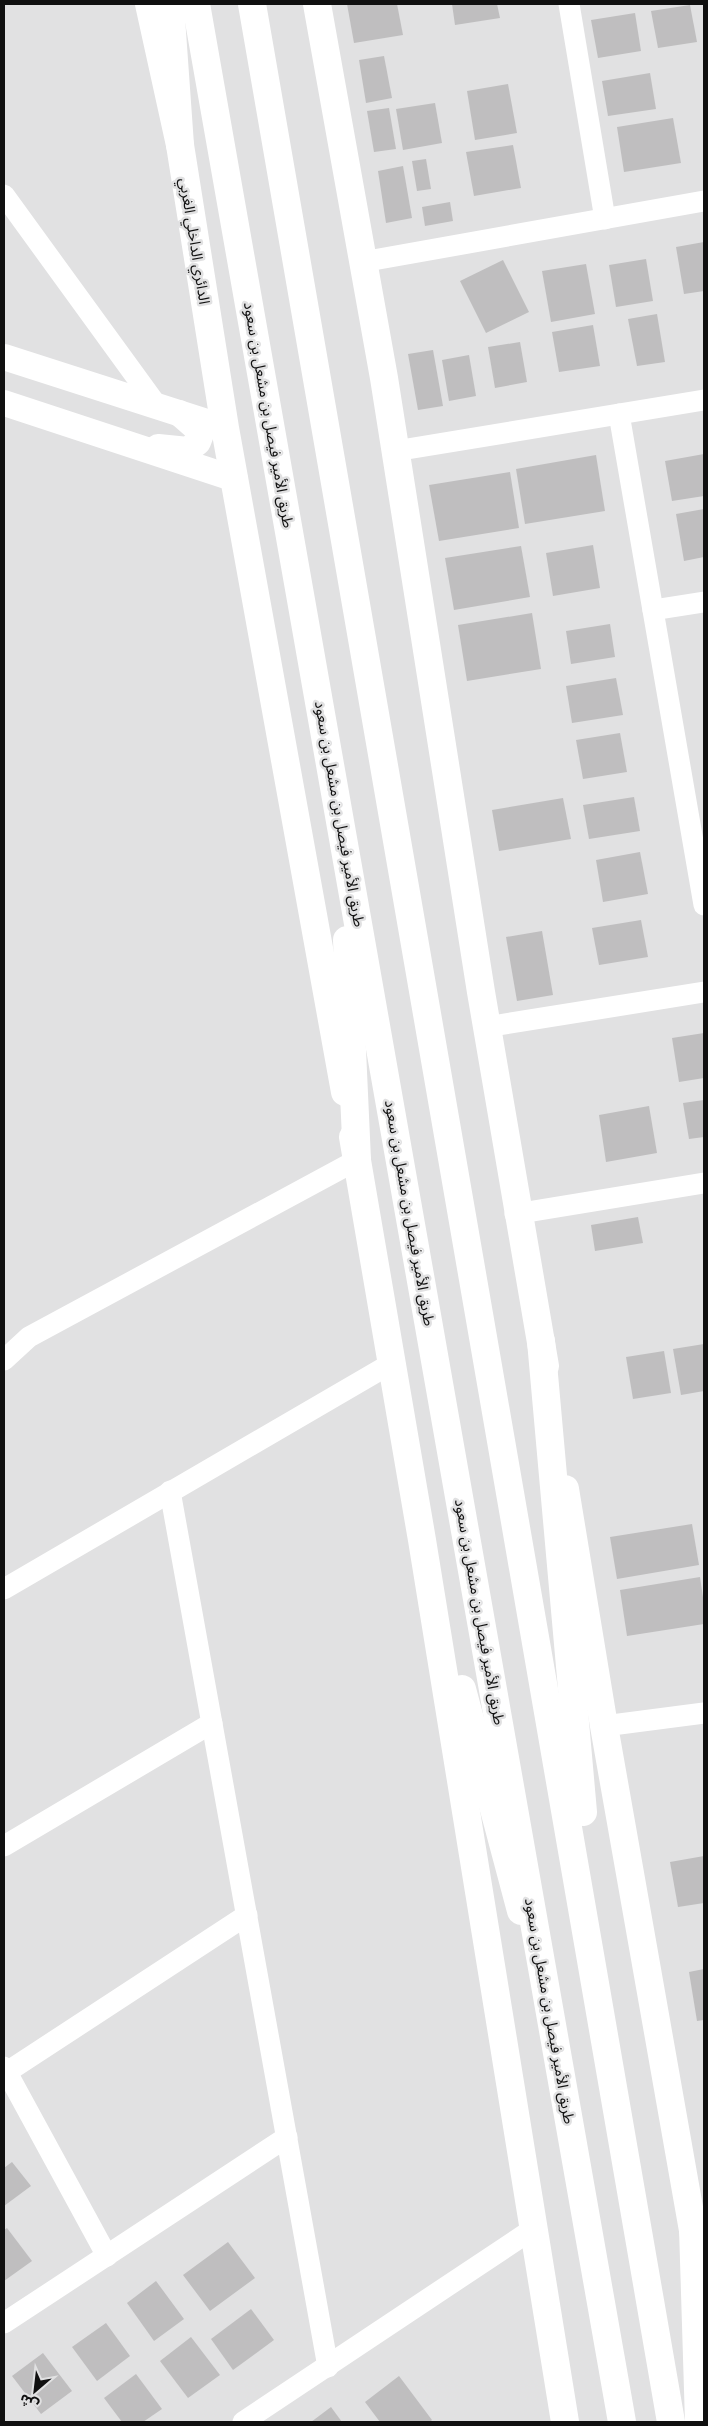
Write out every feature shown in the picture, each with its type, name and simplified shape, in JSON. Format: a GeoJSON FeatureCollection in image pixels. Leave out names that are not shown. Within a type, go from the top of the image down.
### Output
{"type":"FeatureCollection","features":[{"type":"Feature","properties":{"kind":"main road","name":"الدائري الداخلي الغربي"},"geometry":{"type":"LineString","coordinates":[[149,4],[180,145],[226,428],[357,1160]]}},
{"type":"Feature","properties":{"kind":"main road"},"geometry":{"type":"LineString","coordinates":[[170,4],[180,145]]}},
{"type":"Feature","properties":{"kind":"main road","name":"طريق الأمير فيصل بن مشعل بن سعود"},"geometry":{"type":"LineString","coordinates":[[196,4],[622,2422]]}},
{"type":"Feature","properties":{"kind":"main road"},"geometry":{"type":"LineString","coordinates":[[252,4],[671,2422]]}},
{"type":"Feature","properties":{"kind":"main road"},"geometry":{"type":"LineString","coordinates":[[317,4],[395,451],[486,1027],[517,1213],[541,1341],[604,1726],[698,2228],[704,2296]]}},
{"type":"Feature","properties":{"kind":"main road"},"geometry":{"type":"LineString","coordinates":[[342,829],[357,1160],[422,1540],[564,2422]]}},
{"type":"Feature","properties":{"kind":"main road"},"geometry":{"type":"LineString","coordinates":[[541,1341],[599,1998]]}},
{"type":"Feature","properties":{"kind":"main road"},"geometry":{"type":"LineString","coordinates":[[422,1540],[554,2031]]}},
{"type":"Feature","properties":{"kind":"main road"},"geometry":{"type":"LineString","coordinates":[[698,2228],[699,2422]]}},
{"type":"Feature","properties":{"kind":"street"},"geometry":{"type":"LineString","coordinates":[[569,4],[605,219]]}},
{"type":"Feature","properties":{"kind":"street"},"geometry":{"type":"LineString","coordinates":[[4,196],[169,410],[196,427],[201,434],[198,442],[188,450],[135,446]]}},
{"type":"Feature","properties":{"kind":"street"},"geometry":{"type":"LineString","coordinates":[[362,262],[704,201]]}},
{"type":"Feature","properties":{"kind":"street"},"geometry":{"type":"LineString","coordinates":[[4,357],[226,428]]}},
{"type":"Feature","properties":{"kind":"street"},"geometry":{"type":"LineString","coordinates":[[395,451],[704,400]]}},
{"type":"Feature","properties":{"kind":"street"},"geometry":{"type":"LineString","coordinates":[[4,403],[235,479]]}},
{"type":"Feature","properties":{"kind":"street"},"geometry":{"type":"LineString","coordinates":[[618,414],[704,905]]}},
{"type":"Feature","properties":{"kind":"street"},"geometry":{"type":"LineString","coordinates":[[653,610],[704,602]]}},
{"type":"Feature","properties":{"kind":"street"},"geometry":{"type":"LineString","coordinates":[[486,1027],[704,992]]}},
{"type":"Feature","properties":{"kind":"street"},"geometry":{"type":"LineString","coordinates":[[4,1360],[30,1337],[357,1160]]}},
{"type":"Feature","properties":{"kind":"street"},"geometry":{"type":"LineString","coordinates":[[517,1213],[704,1182]]}},
{"type":"Feature","properties":{"kind":"street"},"geometry":{"type":"LineString","coordinates":[[4,1589],[392,1363]]}},
{"type":"Feature","properties":{"kind":"street"},"geometry":{"type":"LineString","coordinates":[[170,1491],[328,2367]]}},
{"type":"Feature","properties":{"kind":"street"},"geometry":{"type":"LineString","coordinates":[[604,1726],[704,1713]]}},
{"type":"Feature","properties":{"kind":"street"},"geometry":{"type":"LineString","coordinates":[[4,1846],[212,1724]]}},
{"type":"Feature","properties":{"kind":"street"},"geometry":{"type":"LineString","coordinates":[[107,2256],[5,2070],[247,1915]]}},
{"type":"Feature","properties":{"kind":"street"},"geometry":{"type":"LineString","coordinates":[[4,2323],[287,2138]]}},
{"type":"Feature","properties":{"kind":"street"},"geometry":{"type":"LineString","coordinates":[[243,2422],[534,2228]]}},
{"type":"Feature","properties":{"kind":"building"},"geometry":{"type":"Polygon","coordinates":[[[347,4],[397,4],[403,35],[354,43],[347,4]]]}},
{"type":"Feature","properties":{"kind":"building"},"geometry":{"type":"Polygon","coordinates":[[[452,4],[497,4],[500,18],[455,25],[452,4]]]}},
{"type":"Feature","properties":{"kind":"building"},"geometry":{"type":"Polygon","coordinates":[[[690,5],[697,42],[658,48],[651,11],[690,5]]]}},
{"type":"Feature","properties":{"kind":"building"},"geometry":{"type":"Polygon","coordinates":[[[635,13],[641,51],[598,58],[591,20],[635,13]]]}},
{"type":"Feature","properties":{"kind":"building"},"geometry":{"type":"Polygon","coordinates":[[[384,56],[392,98],[366,103],[359,60],[384,56]]]}},
{"type":"Feature","properties":{"kind":"building"},"geometry":{"type":"Polygon","coordinates":[[[650,73],[656,109],[608,116],[602,81],[650,73]]]}},
{"type":"Feature","properties":{"kind":"building"},"geometry":{"type":"Polygon","coordinates":[[[508,84],[517,133],[475,140],[467,91],[508,84]]]}},
{"type":"Feature","properties":{"kind":"building"},"geometry":{"type":"Polygon","coordinates":[[[435,103],[442,143],[403,150],[396,109],[435,103]]]}},
{"type":"Feature","properties":{"kind":"building"},"geometry":{"type":"Polygon","coordinates":[[[389,108],[396,149],[374,152],[367,111],[389,108]]]}},
{"type":"Feature","properties":{"kind":"building"},"geometry":{"type":"Polygon","coordinates":[[[673,118],[681,163],[624,172],[617,127],[673,118]]]}},
{"type":"Feature","properties":{"kind":"building"},"geometry":{"type":"Polygon","coordinates":[[[513,145],[521,188],[474,196],[466,152],[513,145]]]}},
{"type":"Feature","properties":{"kind":"building"},"geometry":{"type":"Polygon","coordinates":[[[426,159],[431,189],[417,191],[412,161],[426,159]]]}},
{"type":"Feature","properties":{"kind":"building"},"geometry":{"type":"Polygon","coordinates":[[[403,166],[412,218],[386,223],[378,171],[403,166]]]}},
{"type":"Feature","properties":{"kind":"building"},"geometry":{"type":"Polygon","coordinates":[[[450,202],[453,221],[425,226],[422,207],[450,202]]]}},
{"type":"Feature","properties":{"kind":"building"},"geometry":{"type":"Polygon","coordinates":[[[704,242],[704,291],[684,294],[676,247],[704,242]]]}},
{"type":"Feature","properties":{"kind":"building"},"geometry":{"type":"Polygon","coordinates":[[[646,259],[653,301],[616,307],[609,265],[646,259]]]}},
{"type":"Feature","properties":{"kind":"building"},"geometry":{"type":"Polygon","coordinates":[[[503,260],[529,312],[486,333],[460,281],[503,260]]]}},
{"type":"Feature","properties":{"kind":"building"},"geometry":{"type":"Polygon","coordinates":[[[586,264],[595,314],[551,322],[542,271],[586,264]]]}},
{"type":"Feature","properties":{"kind":"building"},"geometry":{"type":"Polygon","coordinates":[[[657,314],[665,362],[637,366],[628,319],[657,314]]]}},
{"type":"Feature","properties":{"kind":"building"},"geometry":{"type":"Polygon","coordinates":[[[593,325],[600,366],[559,372],[552,332],[593,325]]]}},
{"type":"Feature","properties":{"kind":"building"},"geometry":{"type":"Polygon","coordinates":[[[520,342],[527,382],[495,388],[488,347],[520,342]]]}},
{"type":"Feature","properties":{"kind":"building"},"geometry":{"type":"Polygon","coordinates":[[[433,350],[443,406],[418,410],[408,354],[433,350]]]}},
{"type":"Feature","properties":{"kind":"building"},"geometry":{"type":"Polygon","coordinates":[[[469,355],[476,396],[449,401],[442,360],[469,355]]]}},
{"type":"Feature","properties":{"kind":"building"},"geometry":{"type":"Polygon","coordinates":[[[704,454],[704,496],[672,501],[665,461],[704,454]]]}},
{"type":"Feature","properties":{"kind":"building"},"geometry":{"type":"Polygon","coordinates":[[[596,455],[605,511],[525,524],[516,469],[596,455]]]}},
{"type":"Feature","properties":{"kind":"building"},"geometry":{"type":"Polygon","coordinates":[[[510,472],[519,528],[439,541],[429,485],[510,472]]]}},
{"type":"Feature","properties":{"kind":"building"},"geometry":{"type":"Polygon","coordinates":[[[704,509],[704,557],[684,561],[676,514],[704,509]]]}},
{"type":"Feature","properties":{"kind":"building"},"geometry":{"type":"Polygon","coordinates":[[[593,545],[600,588],[553,596],[546,553],[593,545]]]}},
{"type":"Feature","properties":{"kind":"building"},"geometry":{"type":"Polygon","coordinates":[[[521,546],[530,597],[454,610],[445,558],[521,546]]]}},
{"type":"Feature","properties":{"kind":"building"},"geometry":{"type":"Polygon","coordinates":[[[532,613],[541,669],[467,681],[458,625],[532,613]]]}},
{"type":"Feature","properties":{"kind":"building"},"geometry":{"type":"Polygon","coordinates":[[[610,624],[615,657],[571,664],[566,631],[610,624]]]}},
{"type":"Feature","properties":{"kind":"building"},"geometry":{"type":"Polygon","coordinates":[[[616,678],[623,715],[572,723],[566,686],[616,678]]]}},
{"type":"Feature","properties":{"kind":"building"},"geometry":{"type":"Polygon","coordinates":[[[620,733],[627,772],[583,779],[576,740],[620,733]]]}},
{"type":"Feature","properties":{"kind":"building"},"geometry":{"type":"Polygon","coordinates":[[[634,797],[640,831],[589,839],[583,805],[634,797]]]}},
{"type":"Feature","properties":{"kind":"building"},"geometry":{"type":"Polygon","coordinates":[[[563,798],[571,839],[499,851],[492,810],[563,798]]]}},
{"type":"Feature","properties":{"kind":"building"},"geometry":{"type":"Polygon","coordinates":[[[640,852],[648,894],[603,902],[596,860],[640,852]]]}},
{"type":"Feature","properties":{"kind":"building"},"geometry":{"type":"Polygon","coordinates":[[[641,920],[648,957],[599,965],[592,928],[641,920]]]}},
{"type":"Feature","properties":{"kind":"building"},"geometry":{"type":"Polygon","coordinates":[[[542,931],[553,995],[517,1001],[506,937],[542,931]]]}},
{"type":"Feature","properties":{"kind":"building"},"geometry":{"type":"Polygon","coordinates":[[[704,1033],[704,1078],[679,1082],[672,1038],[704,1033]]]}},
{"type":"Feature","properties":{"kind":"building"},"geometry":{"type":"Polygon","coordinates":[[[704,1100],[704,1137],[689,1139],[683,1103],[704,1100]]]}},
{"type":"Feature","properties":{"kind":"building"},"geometry":{"type":"Polygon","coordinates":[[[649,1106],[657,1153],[606,1162],[599,1115],[649,1106]]]}},
{"type":"Feature","properties":{"kind":"building"},"geometry":{"type":"Polygon","coordinates":[[[638,1217],[643,1243],[595,1251],[591,1225],[638,1217]]]}},
{"type":"Feature","properties":{"kind":"building"},"geometry":{"type":"Polygon","coordinates":[[[704,1344],[704,1391],[681,1395],[673,1349],[704,1344]]]}},
{"type":"Feature","properties":{"kind":"building"},"geometry":{"type":"Polygon","coordinates":[[[664,1351],[671,1393],[633,1399],[626,1357],[664,1351]]]}},
{"type":"Feature","properties":{"kind":"building"},"geometry":{"type":"Polygon","coordinates":[[[692,1524],[699,1565],[617,1579],[610,1537],[692,1524]]]}},
{"type":"Feature","properties":{"kind":"building"},"geometry":{"type":"Polygon","coordinates":[[[700,1577],[704,1604],[704,1624],[627,1636],[620,1590],[700,1577]]]}},
{"type":"Feature","properties":{"kind":"building"},"geometry":{"type":"Polygon","coordinates":[[[704,1856],[704,1903],[678,1907],[670,1862],[704,1856]]]}},
{"type":"Feature","properties":{"kind":"building"},"geometry":{"type":"Polygon","coordinates":[[[704,1969],[704,2020],[697,2021],[689,1972],[704,1969]]]}},
{"type":"Feature","properties":{"kind":"building"},"geometry":{"type":"Polygon","coordinates":[[[12,2162],[31,2186],[4,2206],[4,2168],[12,2162]]]}},
{"type":"Feature","properties":{"kind":"building"},"geometry":{"type":"Polygon","coordinates":[[[7,2228],[32,2261],[4,2281],[4,2230],[7,2228]]]}},
{"type":"Feature","properties":{"kind":"building"},"geometry":{"type":"Polygon","coordinates":[[[228,2242],[255,2278],[210,2311],[183,2275],[228,2242]]]}},
{"type":"Feature","properties":{"kind":"building"},"geometry":{"type":"Polygon","coordinates":[[[156,2281],[184,2319],[154,2341],[127,2303],[156,2281]]]}},
{"type":"Feature","properties":{"kind":"building"},"geometry":{"type":"Polygon","coordinates":[[[251,2309],[274,2340],[233,2370],[211,2339],[251,2309]]]}},
{"type":"Feature","properties":{"kind":"building"},"geometry":{"type":"Polygon","coordinates":[[[106,2323],[130,2356],[97,2381],[72,2347],[106,2323]]]}},
{"type":"Feature","properties":{"kind":"building"},"geometry":{"type":"Polygon","coordinates":[[[191,2337],[220,2375],[188,2398],[160,2361],[191,2337]]]}},
{"type":"Feature","properties":{"kind":"building"},"geometry":{"type":"Polygon","coordinates":[[[43,2353],[72,2391],[41,2414],[12,2376],[43,2353]]]}},
{"type":"Feature","properties":{"kind":"building"},"geometry":{"type":"Polygon","coordinates":[[[136,2374],[162,2409],[143,2422],[122,2422],[104,2398],[136,2374]]]}},
{"type":"Feature","properties":{"kind":"building"},"geometry":{"type":"Polygon","coordinates":[[[399,2376],[432,2420],[430,2422],[380,2422],[365,2402],[399,2376]]]}},
{"type":"Feature","properties":{"kind":"building"},"geometry":{"type":"Polygon","coordinates":[[[331,2407],[342,2422],[311,2422],[331,2407]]]}}]}
